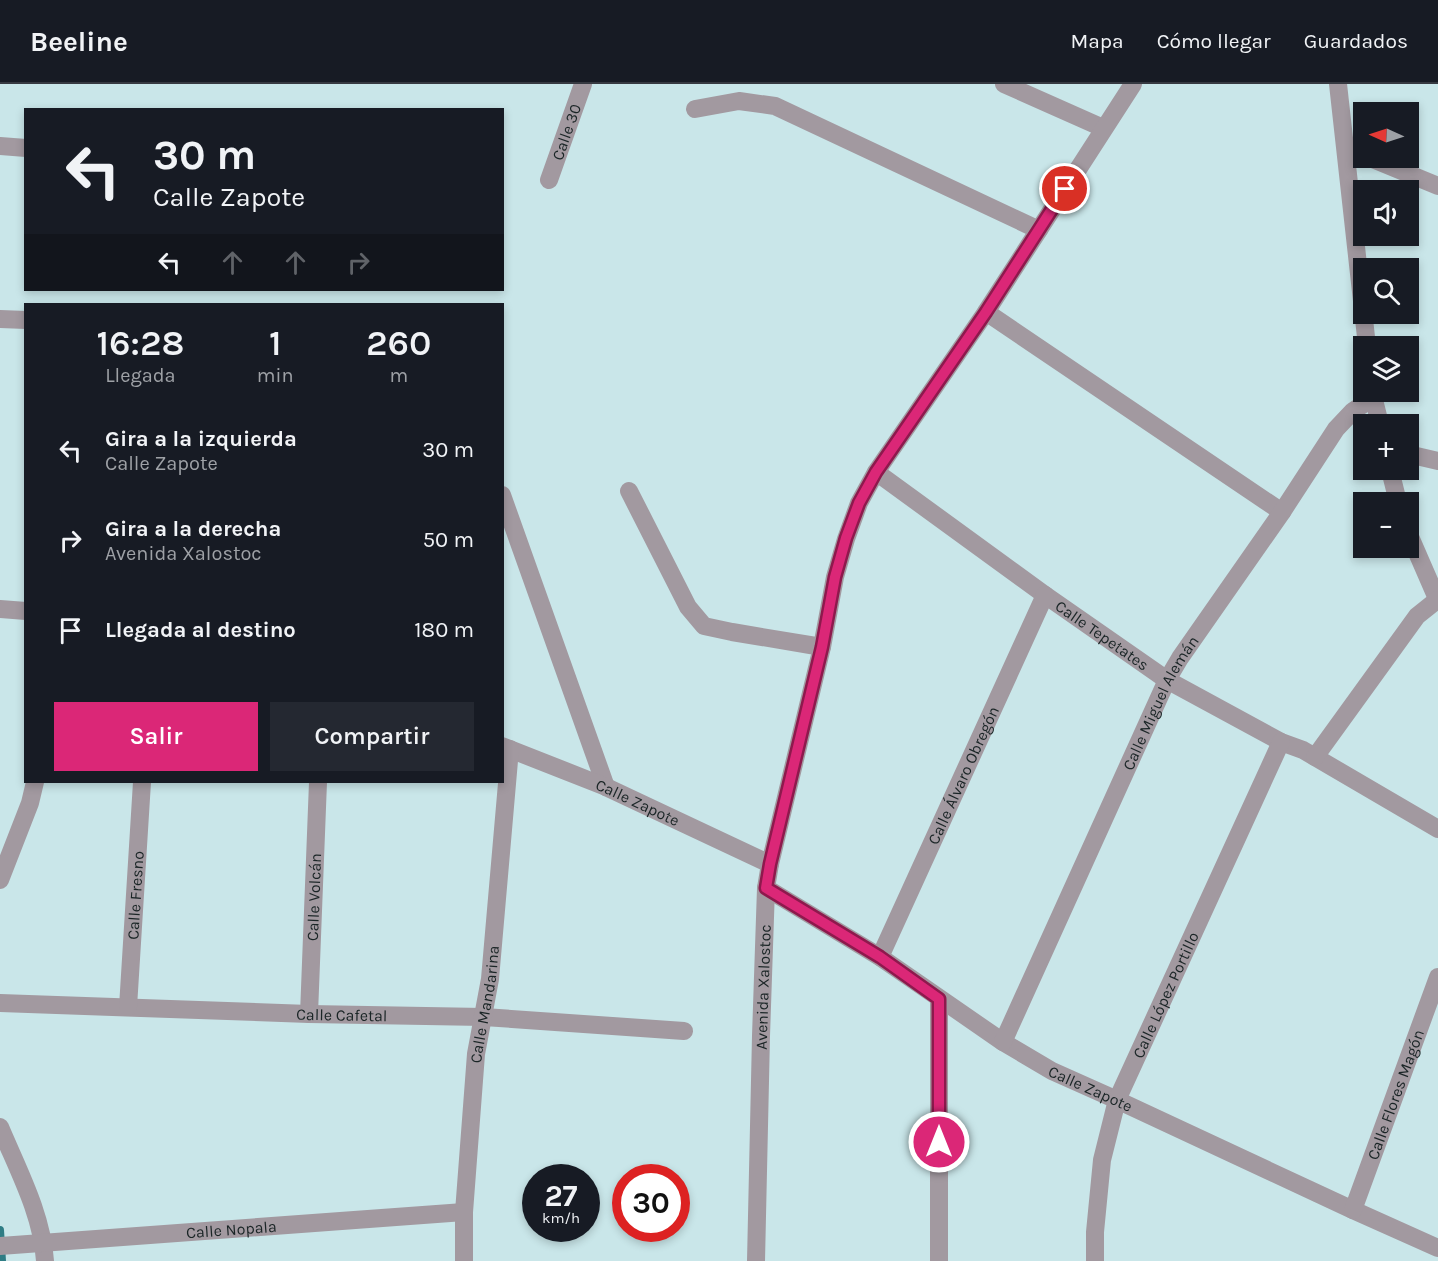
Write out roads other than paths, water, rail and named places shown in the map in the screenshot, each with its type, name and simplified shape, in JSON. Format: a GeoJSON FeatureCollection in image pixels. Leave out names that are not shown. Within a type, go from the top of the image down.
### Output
{"type":"FeatureCollection","features":[{"type":"Feature","properties":{"kind":"street","name":"Calle 30"},"geometry":{"type":"LineString","coordinates":[[549,180],[583,84]]}},
{"type":"Feature","properties":{"kind":"street"},"geometry":{"type":"LineString","coordinates":[[1004,84],[1103,128]]}},
{"type":"Feature","properties":{"kind":"street","name":"Avenida Xalostoc"},"geometry":{"type":"LineString","coordinates":[[756,1261],[766,888],[822,647],[835,577],[846,538],[859,503],[876,472],[986,312],[1133,84]]}},
{"type":"Feature","properties":{"kind":"street"},"geometry":{"type":"LineString","coordinates":[[1338,84],[1366,336]]}},
{"type":"Feature","properties":{"kind":"street"},"geometry":{"type":"LineString","coordinates":[[695,109],[739,101],[775,106],[1039,230]]}},
{"type":"Feature","properties":{"kind":"street"},"geometry":{"type":"LineString","coordinates":[[0,146],[24,148]]}},
{"type":"Feature","properties":{"kind":"street"},"geometry":{"type":"LineString","coordinates":[[1345,147],[1353,150]]}},
{"type":"Feature","properties":{"kind":"street"},"geometry":{"type":"LineString","coordinates":[[1394,168],[1438,186]]}},
{"type":"Feature","properties":{"kind":"street"},"geometry":{"type":"LineString","coordinates":[[986,312],[1282,512]]}},
{"type":"Feature","properties":{"kind":"street"},"geometry":{"type":"LineString","coordinates":[[0,319],[24,320]]}},
{"type":"Feature","properties":{"kind":"street","name":"Calle Miguel Alemán"},"geometry":{"type":"LineString","coordinates":[[1003,1042],[1167,680],[1336,429],[1364,402]]}},
{"type":"Feature","properties":{"kind":"street"},"geometry":{"type":"LineString","coordinates":[[1419,457],[1438,462]]}},
{"type":"Feature","properties":{"kind":"street","name":"Calle Tepetates"},"geometry":{"type":"LineString","coordinates":[[876,472],[1167,680],[1281,742],[1303,750],[1437,828]]}},
{"type":"Feature","properties":{"kind":"street"},"geometry":{"type":"LineString","coordinates":[[629,491],[688,607],[704,626],[822,647]]}},
{"type":"Feature","properties":{"kind":"street"},"geometry":{"type":"LineString","coordinates":[[504,501],[606,788]]}},
{"type":"Feature","properties":{"kind":"street"},"geometry":{"type":"LineString","coordinates":[[1315,757],[1417,616],[1438,600],[1419,557]]}},
{"type":"Feature","properties":{"kind":"street","name":"Calle Álvaro Obregón"},"geometry":{"type":"LineString","coordinates":[[880,957],[1045,595]]}},
{"type":"Feature","properties":{"kind":"street"},"geometry":{"type":"LineString","coordinates":[[0,609],[24,611]]}},
{"type":"Feature","properties":{"kind":"street","name":"Calle López Portillo"},"geometry":{"type":"LineString","coordinates":[[1095,1261],[1095,1232],[1102,1160],[1117,1100],[1281,742]]}},
{"type":"Feature","properties":{"kind":"street","name":"Calle Zapote"},"geometry":{"type":"LineString","coordinates":[[506,747],[606,788],[770,864]]}},
{"type":"Feature","properties":{"kind":"street","name":"Calle Mandarina"},"geometry":{"type":"LineString","coordinates":[[504,776],[506,747]]}},
{"type":"Feature","properties":{"kind":"street"},"geometry":{"type":"LineString","coordinates":[[0,880],[30,803],[35,783]]}},
{"type":"Feature","properties":{"kind":"street","name":"Calle Fresno"},"geometry":{"type":"LineString","coordinates":[[128,1007],[142,783]]}},
{"type":"Feature","properties":{"kind":"street","name":"Calle Volcán"},"geometry":{"type":"LineString","coordinates":[[309,1014],[318,783]]}},
{"type":"Feature","properties":{"kind":"street","name":"Calle Mandarina"},"geometry":{"type":"LineString","coordinates":[[464,1261],[464,1212],[476,1054],[490,979],[504,783]]}},
{"type":"Feature","properties":{"kind":"street","name":"Calle Zapote"},"geometry":{"type":"LineString","coordinates":[[766,888],[880,957],[1003,1042],[1052,1071],[1438,1248]]}},
{"type":"Feature","properties":{"kind":"street","name":"Calle Flores Magón"},"geometry":{"type":"LineString","coordinates":[[1353,1210],[1438,978]]}},
{"type":"Feature","properties":{"kind":"street"},"geometry":{"type":"LineString","coordinates":[[939,999],[939,1261]]}},
{"type":"Feature","properties":{"kind":"street","name":"Calle Cafetal"},"geometry":{"type":"LineString","coordinates":[[0,1003],[309,1014],[484,1017],[684,1031]]}},
{"type":"Feature","properties":{"kind":"street"},"geometry":{"type":"LineString","coordinates":[[0,1127],[35,1213],[44,1243],[45,1261]]}},
{"type":"Feature","properties":{"kind":"street","name":"Calle Nopala"},"geometry":{"type":"LineString","coordinates":[[0,1246],[464,1212]]}},
{"type":"Feature","properties":{"kind":"waterway"},"geometry":{"type":"LineString","coordinates":[[0,1230],[2,1261]]}}]}
